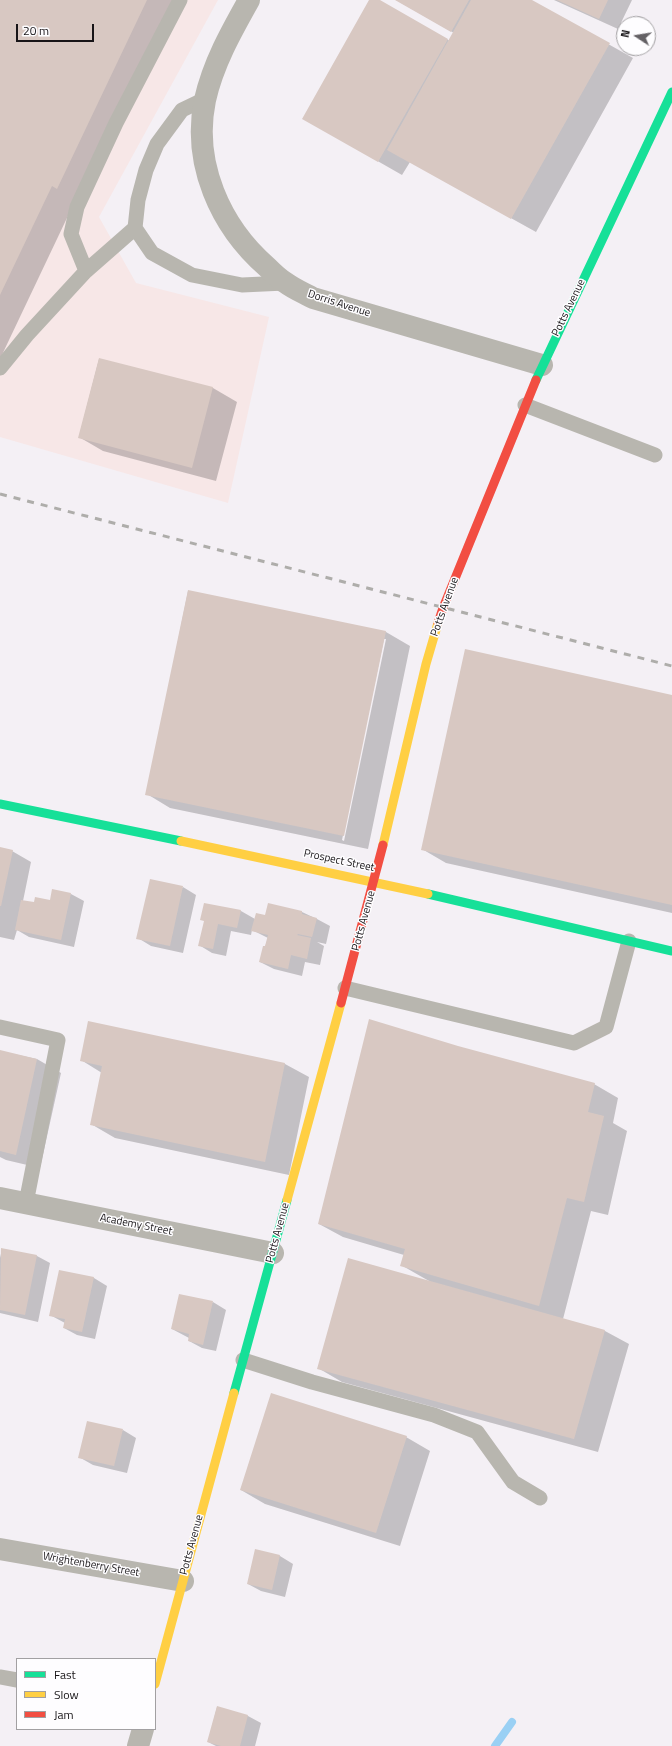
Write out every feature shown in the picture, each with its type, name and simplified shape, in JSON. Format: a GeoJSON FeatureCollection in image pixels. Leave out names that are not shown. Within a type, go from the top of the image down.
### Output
{"type":"FeatureCollection","features":[{"type":"Feature","properties":{"kind":"street","name":"Dorris Avenue"},"geometry":{"type":"LineString","coordinates":[[249,0],[222,50],[205,98],[201,128],[204,163],[214,196],[227,220],[253,255],[285,283],[312,298],[542,365]]}},
{"type":"Feature","properties":{"kind":"street","name":"Potts Avenue"},"geometry":{"type":"LineString","coordinates":[[156,1680],[346,988],[374,881],[426,664],[443,608],[542,365],[672,92]]}},
{"type":"Feature","properties":{"kind":"street","name":"Prospect Street"},"geometry":{"type":"LineString","coordinates":[[0,804],[374,881],[672,952]]}},
{"type":"Feature","properties":{"kind":"street","name":"Academy Street"},"geometry":{"type":"LineString","coordinates":[[0,1198],[273,1253]]}},
{"type":"Feature","properties":{"kind":"street","name":"Wrightenberry Street"},"geometry":{"type":"LineString","coordinates":[[0,1549],[183,1580]]}},
{"type":"Feature","properties":{"kind":"street"},"geometry":{"type":"LineString","coordinates":[[138,1746],[143,1730]]}},
{"type":"Feature","properties":{"kind":"lane"},"geometry":{"type":"LineString","coordinates":[[86,271],[71,234],[77,207],[116,123],[180,0]]}},
{"type":"Feature","properties":{"kind":"lane"},"geometry":{"type":"LineString","coordinates":[[205,98],[182,110],[157,144],[146,170],[138,200],[135,228],[152,253],[192,275],[242,285],[285,283]]}},
{"type":"Feature","properties":{"kind":"lane"},"geometry":{"type":"LineString","coordinates":[[0,368],[27,335],[86,271],[135,228]]}},
{"type":"Feature","properties":{"kind":"lane"},"geometry":{"type":"LineString","coordinates":[[525,405],[655,455]]}},
{"type":"Feature","properties":{"kind":"lane"},"geometry":{"type":"LineString","coordinates":[[346,988],[574,1044],[606,1027],[629,941]]}},
{"type":"Feature","properties":{"kind":"lane"},"geometry":{"type":"LineString","coordinates":[[0,1027],[58,1040],[26,1203]]}},
{"type":"Feature","properties":{"kind":"lane"},"geometry":{"type":"LineString","coordinates":[[243,1360],[312,1382],[434,1415],[478,1432],[513,1482],[540,1498]]}},
{"type":"Feature","properties":{"kind":"lane"},"geometry":{"type":"LineString","coordinates":[[0,1677],[16,1680]]}},
{"type":"Feature","properties":{"kind":"shaded area"},"geometry":{"type":"Polygon","coordinates":[[[0,0],[218,0],[99,217],[136,283],[269,317],[228,503],[0,437],[0,0]]]}},
{"type":"Feature","properties":{"kind":"building"},"geometry":{"type":"Polygon","coordinates":[[[0,0],[147,0],[57,189],[52,186],[0,295],[0,0]]]}},
{"type":"Feature","properties":{"kind":"building"},"geometry":{"type":"Polygon","coordinates":[[[369,0],[380,0],[448,39],[378,162],[302,119],[369,0]]]}},
{"type":"Feature","properties":{"kind":"building"},"geometry":{"type":"Polygon","coordinates":[[[395,0],[469,0],[451,32],[395,0]]]}},
{"type":"Feature","properties":{"kind":"building"},"geometry":{"type":"Polygon","coordinates":[[[471,0],[532,0],[610,43],[511,219],[387,150],[471,0]]]}},
{"type":"Feature","properties":{"kind":"building"},"geometry":{"type":"Polygon","coordinates":[[[557,0],[608,0],[599,19],[557,0]]]}},
{"type":"Feature","properties":{"kind":"building"},"geometry":{"type":"Polygon","coordinates":[[[99,358],[213,387],[192,468],[78,438],[99,358]]]}},
{"type":"Feature","properties":{"kind":"building"},"geometry":{"type":"Polygon","coordinates":[[[188,590],[386,631],[344,836],[145,795],[188,590]]]}},
{"type":"Feature","properties":{"kind":"building"},"geometry":{"type":"Polygon","coordinates":[[[465,649],[672,695],[672,905],[421,850],[465,649]]]}},
{"type":"Feature","properties":{"kind":"building"},"geometry":{"type":"Polygon","coordinates":[[[0,847],[13,850],[1,906],[0,906],[0,847]]]}},
{"type":"Feature","properties":{"kind":"building"},"geometry":{"type":"Polygon","coordinates":[[[150,879],[183,886],[170,946],[136,939],[150,879]]]}},
{"type":"Feature","properties":{"kind":"building"},"geometry":{"type":"Polygon","coordinates":[[[52,889],[71,893],[61,940],[15,930],[21,900],[34,902],[35,897],[50,900],[52,889]]]}},
{"type":"Feature","properties":{"kind":"building"},"geometry":{"type":"Polygon","coordinates":[[[204,903],[241,910],[237,928],[218,924],[213,949],[198,946],[204,921],[200,920],[204,903]]]}},
{"type":"Feature","properties":{"kind":"building"},"geometry":{"type":"Polygon","coordinates":[[[268,903],[302,911],[302,914],[317,918],[312,937],[297,935],[311,938],[307,959],[291,955],[288,969],[259,962],[263,946],[265,946],[268,935],[251,931],[256,913],[265,915],[268,903]]]}},
{"type":"Feature","properties":{"kind":"building"},"geometry":{"type":"Polygon","coordinates":[[[369,1019],[458,1046],[595,1083],[588,1112],[604,1116],[584,1202],[567,1198],[539,1306],[400,1266],[405,1249],[318,1224],[369,1019]]]}},
{"type":"Feature","properties":{"kind":"building"},"geometry":{"type":"Polygon","coordinates":[[[88,1021],[285,1063],[265,1162],[90,1125],[102,1066],[80,1061],[88,1021]]]}},
{"type":"Feature","properties":{"kind":"building"},"geometry":{"type":"Polygon","coordinates":[[[0,1050],[37,1059],[16,1155],[0,1151],[0,1050]]]}},
{"type":"Feature","properties":{"kind":"building"},"geometry":{"type":"Polygon","coordinates":[[[1,1248],[37,1255],[25,1315],[0,1310],[1,1248]]]}},
{"type":"Feature","properties":{"kind":"building"},"geometry":{"type":"Polygon","coordinates":[[[348,1258],[605,1330],[574,1439],[317,1369],[348,1258]]]}},
{"type":"Feature","properties":{"kind":"building"},"geometry":{"type":"Polygon","coordinates":[[[59,1270],[94,1277],[82,1332],[63,1328],[65,1319],[49,1316],[59,1270]]]}},
{"type":"Feature","properties":{"kind":"building"},"geometry":{"type":"Polygon","coordinates":[[[179,1294],[213,1301],[203,1345],[188,1341],[189,1334],[171,1329],[179,1294]]]}},
{"type":"Feature","properties":{"kind":"building"},"geometry":{"type":"Polygon","coordinates":[[[271,1393],[407,1436],[376,1533],[240,1490],[271,1393]]]}},
{"type":"Feature","properties":{"kind":"building"},"geometry":{"type":"Polygon","coordinates":[[[87,1421],[123,1429],[114,1466],[78,1458],[87,1421]]]}},
{"type":"Feature","properties":{"kind":"building"},"geometry":{"type":"Polygon","coordinates":[[[255,1549],[280,1555],[272,1590],[247,1584],[255,1549]]]}},
{"type":"Feature","properties":{"kind":"building"},"geometry":{"type":"Polygon","coordinates":[[[217,1706],[248,1715],[240,1746],[221,1746],[207,1742],[217,1706]]]}},
{"type":"Feature","properties":{"kind":"waterway"},"geometry":{"type":"LineString","coordinates":[[495,1746],[512,1722]]}},
{"type":"Feature","properties":{"kind":"railway"},"geometry":{"type":"LineString","coordinates":[[0,494],[672,666]]}},
{"type":"Feature","properties":{"kind":"traffic: fast"},"geometry":{"type":"LineString","coordinates":[[536,380],[672,92]]}},
{"type":"Feature","properties":{"kind":"traffic: fast"},"geometry":{"type":"LineString","coordinates":[[0,804],[181,841]]}},
{"type":"Feature","properties":{"kind":"traffic: fast"},"geometry":{"type":"LineString","coordinates":[[428,894],[672,951]]}},
{"type":"Feature","properties":{"kind":"traffic: fast"},"geometry":{"type":"LineString","coordinates":[[234,1393],[287,1200]]}},
{"type":"Feature","properties":{"kind":"traffic: slow"},"geometry":{"type":"LineString","coordinates":[[383,845],[426,664],[438,623]]}},
{"type":"Feature","properties":{"kind":"traffic: slow"},"geometry":{"type":"LineString","coordinates":[[181,841],[428,894]]}},
{"type":"Feature","properties":{"kind":"traffic: slow"},"geometry":{"type":"LineString","coordinates":[[287,1200],[341,1003]]}},
{"type":"Feature","properties":{"kind":"traffic: slow"},"geometry":{"type":"LineString","coordinates":[[156,1680],[234,1393]]}},
{"type":"Feature","properties":{"kind":"traffic: jam"},"geometry":{"type":"LineString","coordinates":[[438,623],[536,380]]}},
{"type":"Feature","properties":{"kind":"traffic: jam"},"geometry":{"type":"LineString","coordinates":[[341,1003],[383,845]]}}]}
